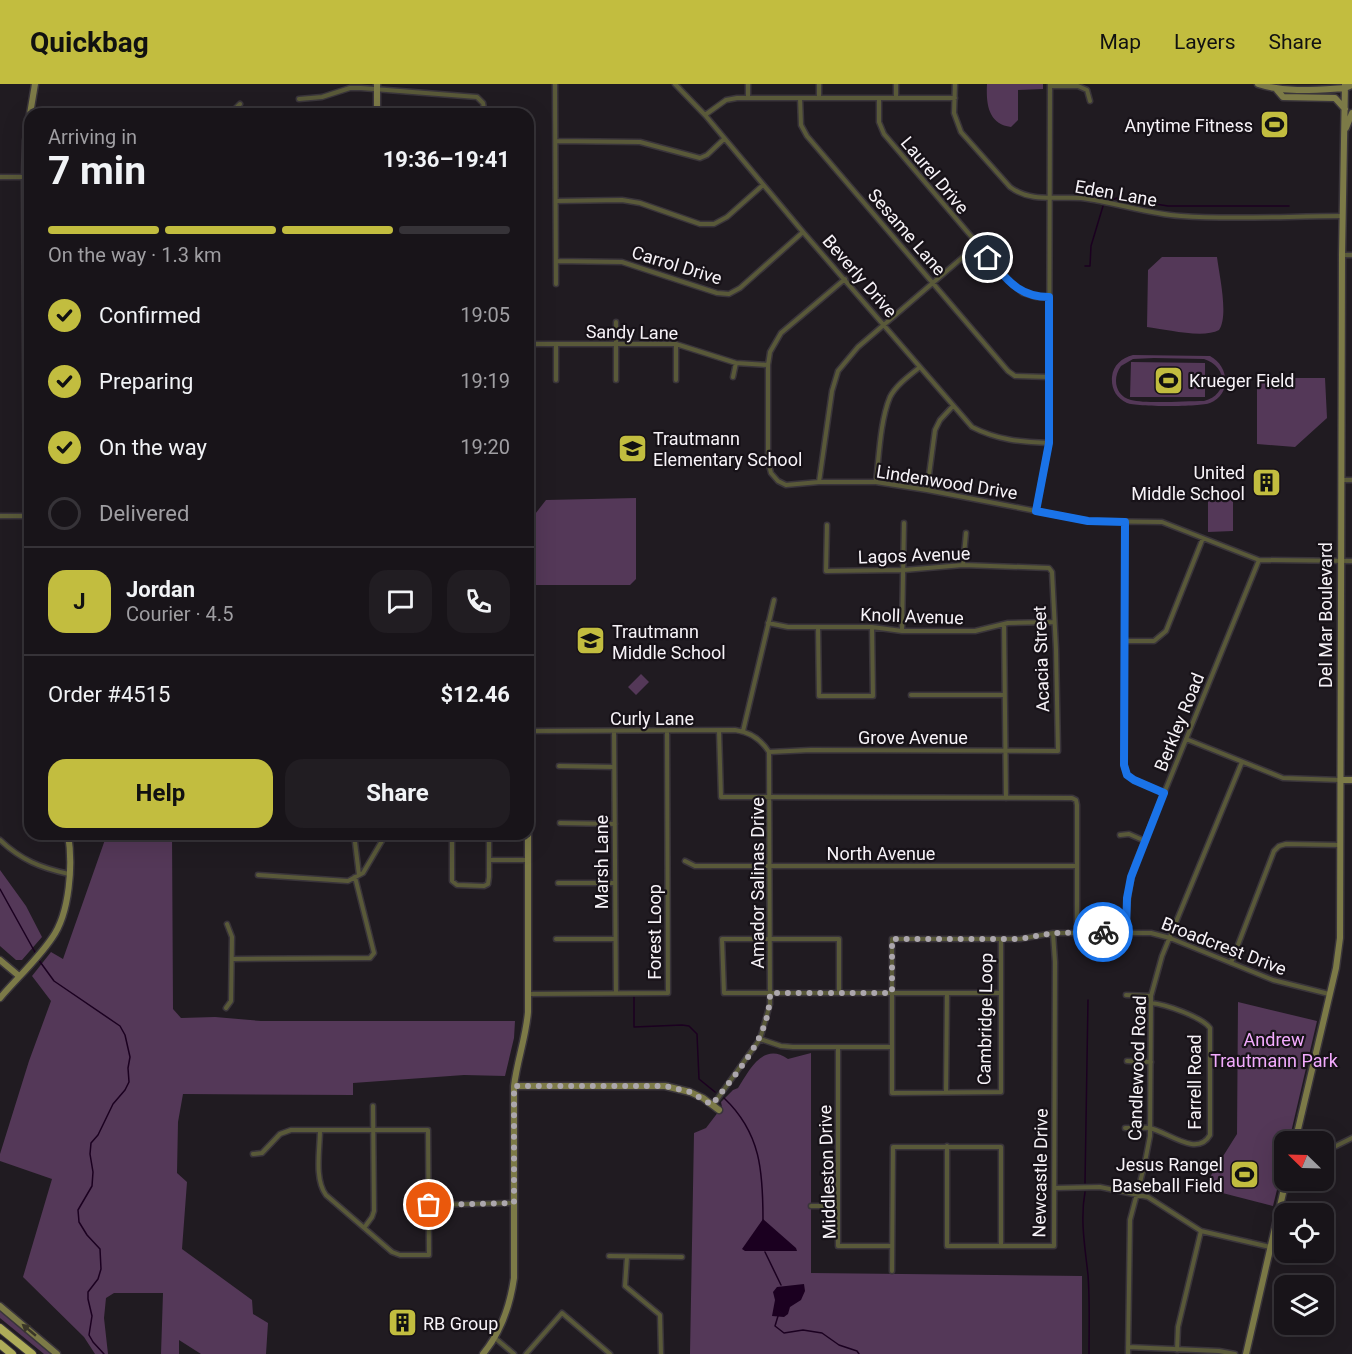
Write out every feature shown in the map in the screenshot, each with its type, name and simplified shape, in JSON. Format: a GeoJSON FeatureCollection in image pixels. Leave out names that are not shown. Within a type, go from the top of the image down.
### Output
{"type":"FeatureCollection","features":[{"type":"Feature","properties":{"kind":"highway"},"geometry":{"type":"LineString","coordinates":[[0,1328],[32,1354]]}},
{"type":"Feature","properties":{"kind":"highway"},"geometry":{"type":"LineString","coordinates":[[0,1344],[12,1354]]}},
{"type":"Feature","properties":{"kind":"main road"},"geometry":{"type":"LineString","coordinates":[[31,108],[35,84]]}},
{"type":"Feature","properties":{"kind":"main road"},"geometry":{"type":"LineString","coordinates":[[1258,84],[1276,90],[1347,86],[1352,93]]}},
{"type":"Feature","properties":{"kind":"main road"},"geometry":{"type":"LineString","coordinates":[[1307,90],[1320,84]]}},
{"type":"Feature","properties":{"kind":"main road"},"geometry":{"type":"LineString","coordinates":[[377,86],[377,108]]}},
{"type":"Feature","properties":{"kind":"main road","name":"Del Mar Boulevard"},"geometry":{"type":"LineString","coordinates":[[1299,1131],[1330,995],[1340,938],[1342,255],[1347,86]]}},
{"type":"Feature","properties":{"kind":"main road"},"geometry":{"type":"LineString","coordinates":[[1276,90],[1283,98],[1335,98],[1345,109]]}},
{"type":"Feature","properties":{"kind":"main road"},"geometry":{"type":"LineString","coordinates":[[1345,131],[1352,113]]}},
{"type":"Feature","properties":{"kind":"main road"},"geometry":{"type":"LineString","coordinates":[[1342,780],[1352,780]]}},
{"type":"Feature","properties":{"kind":"main road"},"geometry":{"type":"LineString","coordinates":[[0,998],[51,939],[61,921],[71,855],[69,840]]}},
{"type":"Feature","properties":{"kind":"main road"},"geometry":{"type":"LineString","coordinates":[[483,1354],[495,1338],[512,1292],[514,1086],[516,1066],[527,1023],[528,840]]}},
{"type":"Feature","properties":{"kind":"main road"},"geometry":{"type":"LineString","coordinates":[[0,960],[19,976]]}},
{"type":"Feature","properties":{"kind":"main road"},"geometry":{"type":"LineString","coordinates":[[514,1086],[665,1086],[690,1092],[719,1110]]}},
{"type":"Feature","properties":{"kind":"main road"},"geometry":{"type":"LineString","coordinates":[[1246,1354],[1283,1191]]}},
{"type":"Feature","properties":{"kind":"main road"},"geometry":{"type":"LineString","coordinates":[[0,1306],[57,1354]]}},
{"type":"Feature","properties":{"kind":"street"},"geometry":{"type":"LineString","coordinates":[[555,84],[556,284]]}},
{"type":"Feature","properties":{"kind":"street","name":"Beverly Drive"},"geometry":{"type":"LineString","coordinates":[[675,84],[705,115],[972,427],[989,436],[1005,440],[1049,443]]}},
{"type":"Feature","properties":{"kind":"street"},"geometry":{"type":"LineString","coordinates":[[748,84],[748,98]]}},
{"type":"Feature","properties":{"kind":"street"},"geometry":{"type":"LineString","coordinates":[[819,84],[819,98]]}},
{"type":"Feature","properties":{"kind":"street"},"geometry":{"type":"LineString","coordinates":[[896,84],[896,98]]}},
{"type":"Feature","properties":{"kind":"street","name":"Eden Lane"},"geometry":{"type":"LineString","coordinates":[[955,84],[954,113],[961,132],[1010,187],[1020,194],[1036,198],[1089,199],[1140,211],[1182,216],[1343,216]]}},
{"type":"Feature","properties":{"kind":"street"},"geometry":{"type":"LineString","coordinates":[[1036,511],[1049,443],[1050,85],[1078,86],[1087,90],[1090,101]]}},
{"type":"Feature","properties":{"kind":"street"},"geometry":{"type":"LineString","coordinates":[[299,99],[322,97],[350,88],[377,86],[477,98],[483,103],[484,108]]}},
{"type":"Feature","properties":{"kind":"street"},"geometry":{"type":"LineString","coordinates":[[705,115],[726,100],[748,98],[955,98]]}},
{"type":"Feature","properties":{"kind":"street","name":"Sesame Lane"},"geometry":{"type":"LineString","coordinates":[[800,98],[801,125],[807,136],[1008,371],[1015,376],[1049,376]]}},
{"type":"Feature","properties":{"kind":"street","name":"Laurel Drive"},"geometry":{"type":"LineString","coordinates":[[879,98],[879,122],[884,134],[977,246],[1023,293],[1036,297],[1049,297]]}},
{"type":"Feature","properties":{"kind":"street"},"geometry":{"type":"LineString","coordinates":[[236,108],[240,104]]}},
{"type":"Feature","properties":{"kind":"street"},"geometry":{"type":"LineString","coordinates":[[556,141],[640,142],[700,158],[707,155],[724,139]]}},
{"type":"Feature","properties":{"kind":"street"},"geometry":{"type":"LineString","coordinates":[[0,177],[24,177]]}},
{"type":"Feature","properties":{"kind":"street"},"geometry":{"type":"LineString","coordinates":[[556,201],[622,200],[640,203],[700,224],[714,225],[727,218],[763,185]]}},
{"type":"Feature","properties":{"kind":"street","name":"Carrol Drive"},"geometry":{"type":"LineString","coordinates":[[556,261],[622,262],[717,293],[729,294],[740,288],[803,232]]}},
{"type":"Feature","properties":{"kind":"street"},"geometry":{"type":"LineString","coordinates":[[819,482],[832,391],[838,371],[847,358],[977,246]]}},
{"type":"Feature","properties":{"kind":"street"},"geometry":{"type":"LineString","coordinates":[[1342,255],[1352,255]]}},
{"type":"Feature","properties":{"kind":"street","name":"Lindenwood Drive"},"geometry":{"type":"LineString","coordinates":[[845,279],[781,333],[770,352],[768,461],[771,473],[778,481],[786,485],[819,482],[876,482],[1088,521],[1162,522],[1259,560],[1352,561]]}},
{"type":"Feature","properties":{"kind":"street"},"geometry":{"type":"LineString","coordinates":[[616,322],[616,380]]}},
{"type":"Feature","properties":{"kind":"street","name":"Sandy Lane"},"geometry":{"type":"LineString","coordinates":[[534,344],[676,344],[736,363],[768,365]]}},
{"type":"Feature","properties":{"kind":"street"},"geometry":{"type":"LineString","coordinates":[[556,344],[556,380]]}},
{"type":"Feature","properties":{"kind":"street"},"geometry":{"type":"LineString","coordinates":[[676,344],[676,380]]}},
{"type":"Feature","properties":{"kind":"street"},"geometry":{"type":"LineString","coordinates":[[734,376],[736,363]]}},
{"type":"Feature","properties":{"kind":"street"},"geometry":{"type":"LineString","coordinates":[[876,482],[884,420],[890,398],[897,387],[920,367]]}},
{"type":"Feature","properties":{"kind":"street"},"geometry":{"type":"LineString","coordinates":[[927,490],[935,430],[940,420],[953,406]]}},
{"type":"Feature","properties":{"kind":"street"},"geometry":{"type":"LineString","coordinates":[[1341,480],[1352,480]]}},
{"type":"Feature","properties":{"kind":"street"},"geometry":{"type":"LineString","coordinates":[[0,516],[24,516]]}},
{"type":"Feature","properties":{"kind":"street"},"geometry":{"type":"LineString","coordinates":[[1125,522],[1124,765],[1127,775],[1134,780],[1164,793]]}},
{"type":"Feature","properties":{"kind":"street"},"geometry":{"type":"LineString","coordinates":[[902,631],[904,523]]}},
{"type":"Feature","properties":{"kind":"street","name":"Lagos Avenue"},"geometry":{"type":"LineString","coordinates":[[827,525],[826,571],[904,570],[963,565],[1049,568]]}},
{"type":"Feature","properties":{"kind":"street"},"geometry":{"type":"LineString","coordinates":[[963,565],[966,532]]}},
{"type":"Feature","properties":{"kind":"street"},"geometry":{"type":"LineString","coordinates":[[1125,641],[1154,641],[1166,631],[1203,538]]}},
{"type":"Feature","properties":{"kind":"street","name":"Berkley Road"},"geometry":{"type":"LineString","coordinates":[[1126,932],[1128,887],[1259,560]]}},
{"type":"Feature","properties":{"kind":"street","name":"Acacia Street"},"geometry":{"type":"LineString","coordinates":[[1049,568],[1052,572],[1056,649],[1058,751]]}},
{"type":"Feature","properties":{"kind":"street"},"geometry":{"type":"LineString","coordinates":[[769,752],[756,738],[743,731],[774,600]]}},
{"type":"Feature","properties":{"kind":"street","name":"Knoll Avenue"},"geometry":{"type":"LineString","coordinates":[[768,623],[788,627],[872,627],[902,631],[975,632],[1004,624],[1053,622]]}},
{"type":"Feature","properties":{"kind":"street"},"geometry":{"type":"LineString","coordinates":[[1004,624],[1006,798]]}},
{"type":"Feature","properties":{"kind":"street"},"geometry":{"type":"LineString","coordinates":[[818,627],[819,696],[873,696],[872,627]]}},
{"type":"Feature","properties":{"kind":"street"},"geometry":{"type":"LineString","coordinates":[[911,695],[1004,695]]}},
{"type":"Feature","properties":{"kind":"street"},"geometry":{"type":"LineString","coordinates":[[719,730],[721,797],[1071,798],[1076,800],[1077,932]]}},
{"type":"Feature","properties":{"kind":"street","name":"Curly Lane"},"geometry":{"type":"LineString","coordinates":[[534,731],[743,731]]}},
{"type":"Feature","properties":{"kind":"street","name":"Marsh Lane"},"geometry":{"type":"LineString","coordinates":[[614,731],[616,993]]}},
{"type":"Feature","properties":{"kind":"street","name":"Forest Loop"},"geometry":{"type":"LineString","coordinates":[[528,994],[668,993],[667,731]]}},
{"type":"Feature","properties":{"kind":"street"},"geometry":{"type":"LineString","coordinates":[[1186,739],[1283,778],[1342,780]]}},
{"type":"Feature","properties":{"kind":"street","name":"Grove Avenue"},"geometry":{"type":"LineString","coordinates":[[769,752],[811,750],[1058,751]]}},
{"type":"Feature","properties":{"kind":"street","name":"Amador Salinas Drive"},"geometry":{"type":"LineString","coordinates":[[712,1105],[760,1039],[768,1017],[770,993],[769,752]]}},
{"type":"Feature","properties":{"kind":"street","name":"Candlewood Road"},"geometry":{"type":"LineString","coordinates":[[1128,1354],[1128,1236],[1136,1194],[1146,1161],[1150,1128],[1151,996],[1157,968],[1242,762]]}},
{"type":"Feature","properties":{"kind":"street"},"geometry":{"type":"LineString","coordinates":[[559,766],[614,767]]}},
{"type":"Feature","properties":{"kind":"street"},"geometry":{"type":"LineString","coordinates":[[560,824],[615,824]]}},
{"type":"Feature","properties":{"kind":"street"},"geometry":{"type":"LineString","coordinates":[[1120,836],[1129,834],[1145,841]]}},
{"type":"Feature","properties":{"kind":"street"},"geometry":{"type":"LineString","coordinates":[[0,840],[27,861],[46,869],[69,874]]}},
{"type":"Feature","properties":{"kind":"street"},"geometry":{"type":"LineString","coordinates":[[232,959],[370,958],[374,953],[357,876],[354,840]]}},
{"type":"Feature","properties":{"kind":"street"},"geometry":{"type":"LineString","coordinates":[[258,875],[340,881],[357,876],[366,869],[383,840]]}},
{"type":"Feature","properties":{"kind":"street"},"geometry":{"type":"LineString","coordinates":[[452,840],[454,884],[484,886],[488,884],[489,877],[489,840]]}},
{"type":"Feature","properties":{"kind":"street"},"geometry":{"type":"LineString","coordinates":[[1231,963],[1274,851],[1286,844],[1341,845]]}},
{"type":"Feature","properties":{"kind":"street"},"geometry":{"type":"LineString","coordinates":[[489,860],[528,860]]}},
{"type":"Feature","properties":{"kind":"street","name":"North Avenue"},"geometry":{"type":"LineString","coordinates":[[685,861],[695,866],[1077,866]]}},
{"type":"Feature","properties":{"kind":"street"},"geometry":{"type":"LineString","coordinates":[[558,883],[615,883]]}},
{"type":"Feature","properties":{"kind":"street"},"geometry":{"type":"LineString","coordinates":[[226,1008],[231,1001],[232,959],[232,937],[227,924]]}},
{"type":"Feature","properties":{"kind":"street","name":"Broadcrest Drive"},"geometry":{"type":"LineString","coordinates":[[892,939],[1033,938],[1053,933],[1077,932],[1151,933],[1170,938],[1273,980],[1330,995]]}},
{"type":"Feature","properties":{"kind":"street","name":"Newcastle Drive"},"geometry":{"type":"LineString","coordinates":[[947,1146],[947,1246],[1054,1246],[1055,962],[1053,933]]}},
{"type":"Feature","properties":{"kind":"street"},"geometry":{"type":"LineString","coordinates":[[556,939],[615,939]]}},
{"type":"Feature","properties":{"kind":"street"},"geometry":{"type":"LineString","coordinates":[[839,993],[839,939],[722,939],[724,993],[770,993],[839,993],[1001,993]]}},
{"type":"Feature","properties":{"kind":"street","name":"Cambridge Loop"},"geometry":{"type":"LineString","coordinates":[[892,939],[892,1092],[1001,1092],[1001,939]]}},
{"type":"Feature","properties":{"kind":"street"},"geometry":{"type":"LineString","coordinates":[[946,993],[946,1092]]}},
{"type":"Feature","properties":{"kind":"street"},"geometry":{"type":"LineString","coordinates":[[1126,995],[1151,996]]}},
{"type":"Feature","properties":{"kind":"street","name":"Farrell Road"},"geometry":{"type":"LineString","coordinates":[[1150,1128],[1193,1145],[1204,1142],[1208,1138],[1211,1034],[1210,1028],[1203,1021],[1160,1004],[1151,1003]]}},
{"type":"Feature","properties":{"kind":"street"},"geometry":{"type":"LineString","coordinates":[[760,1039],[781,1046],[892,1047]]}},
{"type":"Feature","properties":{"kind":"street","name":"Middleston Drive"},"geometry":{"type":"LineString","coordinates":[[838,1047],[838,1246],[892,1246]]}},
{"type":"Feature","properties":{"kind":"street"},"geometry":{"type":"LineString","coordinates":[[1126,1061],[1151,1062]]}},
{"type":"Feature","properties":{"kind":"street"},"geometry":{"type":"LineString","coordinates":[[364,1228],[374,1211],[373,1106]]}},
{"type":"Feature","properties":{"kind":"street"},"geometry":{"type":"LineString","coordinates":[[1125,1128],[1150,1128]]}},
{"type":"Feature","properties":{"kind":"street"},"geometry":{"type":"LineString","coordinates":[[253,1154],[262,1153],[276,1138],[286,1132],[320,1130],[374,1129],[428,1130],[429,1255],[395,1254],[322,1190],[320,1130]]}},
{"type":"Feature","properties":{"kind":"street"},"geometry":{"type":"LineString","coordinates":[[1334,1146],[1352,1138]]}},
{"type":"Feature","properties":{"kind":"street"},"geometry":{"type":"LineString","coordinates":[[892,1271],[892,1147],[1000,1147],[1001,1246]]}},
{"type":"Feature","properties":{"kind":"street"},"geometry":{"type":"LineString","coordinates":[[1055,1188],[1100,1187],[1136,1194],[1154,1199],[1201,1231],[1270,1247]]}},
{"type":"Feature","properties":{"kind":"street"},"geometry":{"type":"LineString","coordinates":[[429,1205],[514,1203]]}},
{"type":"Feature","properties":{"kind":"street"},"geometry":{"type":"LineString","coordinates":[[811,1206],[838,1206]]}},
{"type":"Feature","properties":{"kind":"street"},"geometry":{"type":"LineString","coordinates":[[1177,1350],[1178,1327],[1201,1231]]}},
{"type":"Feature","properties":{"kind":"street"},"geometry":{"type":"LineString","coordinates":[[609,1256],[682,1257]]}},
{"type":"Feature","properties":{"kind":"street"},"geometry":{"type":"LineString","coordinates":[[627,1257],[625,1286],[660,1315],[660,1354]]}},
{"type":"Feature","properties":{"kind":"street"},"geometry":{"type":"LineString","coordinates":[[526,1354],[562,1313],[610,1354]]}},
{"type":"Feature","properties":{"kind":"street"},"geometry":{"type":"LineString","coordinates":[[495,1338],[514,1354]]}},
{"type":"Feature","properties":{"kind":"street"},"geometry":{"type":"LineString","coordinates":[[1128,1347],[1219,1351],[1235,1354]]}},
{"type":"Feature","properties":{"kind":"green space"},"geometry":{"type":"Polygon","coordinates":[[[987,84],[1043,84],[1043,89],[1018,90],[1018,120],[1011,127],[997,122],[990,112],[987,84]]]}},
{"type":"Feature","properties":{"kind":"green space"},"geometry":{"type":"Polygon","coordinates":[[[1162,257],[1217,257],[1223,305],[1222,324],[1219,330],[1212,333],[1194,334],[1147,327],[1148,270],[1162,257]]]}},
{"type":"Feature","properties":{"kind":"green space"},"geometry":{"type":"Polygon","coordinates":[[[1129,356],[1210,356],[1221,366],[1225,387],[1217,399],[1204,404],[1155,406],[1127,403],[1115,392],[1112,377],[1116,366],[1129,356]],[[1133,359],[1121,366],[1118,371],[1116,381],[1118,391],[1126,398],[1138,401],[1204,401],[1218,393],[1222,380],[1218,368],[1204,359],[1133,359]]]}},
{"type":"Feature","properties":{"kind":"green space","name":"Krueger Field"},"geometry":{"type":"Polygon","coordinates":[[[1131,362],[1205,363],[1205,397],[1130,397],[1131,362]]]}},
{"type":"Feature","properties":{"kind":"green space"},"geometry":{"type":"Polygon","coordinates":[[[1259,378],[1325,378],[1327,418],[1295,447],[1257,444],[1257,380],[1259,378]]]}},
{"type":"Feature","properties":{"kind":"green space"},"geometry":{"type":"Polygon","coordinates":[[[636,498],[636,579],[630,585],[534,585],[534,515],[546,500],[636,498]]]}},
{"type":"Feature","properties":{"kind":"green space"},"geometry":{"type":"Polygon","coordinates":[[[1208,500],[1233,500],[1233,531],[1208,532],[1208,500]]]}},
{"type":"Feature","properties":{"kind":"green space"},"geometry":{"type":"Polygon","coordinates":[[[641,674],[649,682],[636,695],[628,687],[641,674]]]}},
{"type":"Feature","properties":{"kind":"green space"},"geometry":{"type":"Polygon","coordinates":[[[105,840],[172,840],[173,1009],[181,1018],[215,1017],[261,1021],[515,1021],[514,1038],[505,1076],[464,1075],[353,1083],[353,1095],[183,1094],[178,1122],[177,1173],[187,1182],[182,1249],[252,1300],[253,1314],[268,1323],[266,1354],[201,1354],[179,1340],[179,1354],[161,1354],[163,1293],[114,1293],[106,1298],[104,1318],[108,1354],[95,1354],[84,1337],[23,1277],[52,1179],[0,1161],[0,1154],[29,1061],[51,1001],[32,976],[51,952],[63,959],[105,840]]]}},
{"type":"Feature","properties":{"kind":"green space"},"geometry":{"type":"Polygon","coordinates":[[[0,870],[26,906],[42,937],[22,960],[16,960],[0,946],[0,870]]]}},
{"type":"Feature","properties":{"kind":"green space","name":"Andrew Trautmann Park"},"geometry":{"type":"Polygon","coordinates":[[[1238,1002],[1317,1021],[1291,1131],[1274,1131],[1274,1191],[1277,1191],[1273,1206],[1203,1188],[1237,1134],[1238,1002]]]}},
{"type":"Feature","properties":{"kind":"green space"},"geometry":{"type":"Polygon","coordinates":[[[811,1053],[811,1273],[1082,1276],[1082,1354],[690,1354],[694,1133],[706,1128],[722,1107],[721,1102],[738,1088],[758,1060],[771,1054],[779,1054],[788,1059],[811,1053]]]}},
{"type":"Feature","properties":{"kind":"green space"},"geometry":{"type":"Polygon","coordinates":[[[0,1311],[51,1354],[44,1354],[0,1318],[0,1311]]]}},
{"type":"Feature","properties":{"kind":"shaded area"},"geometry":{"type":"Polygon","coordinates":[[[763,1219],[797,1251],[745,1251],[742,1249],[763,1219]]]}},
{"type":"Feature","properties":{"kind":"shaded area"},"geometry":{"type":"Polygon","coordinates":[[[804,1284],[805,1291],[801,1300],[790,1307],[788,1314],[784,1317],[772,1316],[775,1300],[773,1292],[777,1287],[804,1284]]]}},
{"type":"Feature","properties":{"kind":"waterway"},"geometry":{"type":"LineString","coordinates":[[1112,200],[1117,198],[1168,206],[1289,206]]}},
{"type":"Feature","properties":{"kind":"waterway"},"geometry":{"type":"LineString","coordinates":[[1085,266],[1090,266],[1091,246],[1103,206]]}},
{"type":"Feature","properties":{"kind":"waterway"},"geometry":{"type":"LineString","coordinates":[[0,889],[36,954]]}},
{"type":"Feature","properties":{"kind":"waterway"},"geometry":{"type":"LineString","coordinates":[[38,959],[54,981],[120,1026],[125,1035],[130,1057],[129,1082],[113,1104],[98,1135],[91,1143],[92,1186],[78,1210],[79,1222],[100,1249],[101,1269],[98,1279],[88,1292],[92,1316],[89,1335],[104,1354]]}},
{"type":"Feature","properties":{"kind":"waterway"},"geometry":{"type":"LineString","coordinates":[[634,997],[634,1027],[682,1025],[689,1026],[697,1034],[699,1079],[715,1092]]}},
{"type":"Feature","properties":{"kind":"waterway"},"geometry":{"type":"LineString","coordinates":[[1085,1183],[1088,1000]]}},
{"type":"Feature","properties":{"kind":"waterway"},"geometry":{"type":"LineString","coordinates":[[724,1098],[746,1125],[753,1139],[762,1186],[763,1220]]}},
{"type":"Feature","properties":{"kind":"waterway"},"geometry":{"type":"LineString","coordinates":[[1085,1192],[1083,1223],[1089,1285],[1089,1354]]}},
{"type":"Feature","properties":{"kind":"waterway"},"geometry":{"type":"LineString","coordinates":[[765,1252],[781,1285]]}},
{"type":"Feature","properties":{"kind":"waterway"},"geometry":{"type":"LineString","coordinates":[[778,1316],[775,1326],[784,1333],[803,1330],[822,1333],[839,1345],[857,1351],[859,1354]]}},
{"type":"Feature","properties":{"kind":"way so far"},"geometry":{"type":"LineString","coordinates":[[429,1205],[514,1203],[514,1086],[652,1084],[690,1092],[712,1105],[760,1039],[768,1017],[770,993],[892,993],[892,939],[1020,939],[1053,933],[1103,932]]}},
{"type":"Feature","properties":{"kind":"place","name":"Anytime Fitness"},"geometry":{"type":"Point","coordinates":[1274,125]}},
{"type":"Feature","properties":{"kind":"place","name":"Krueger Field"},"geometry":{"type":"Point","coordinates":[1168,380]}},
{"type":"Feature","properties":{"kind":"place","name":"Trautmann Elementary School"},"geometry":{"type":"Point","coordinates":[632,448]}},
{"type":"Feature","properties":{"kind":"place","name":"United Middle School"},"geometry":{"type":"Point","coordinates":[1266,482]}},
{"type":"Feature","properties":{"kind":"place","name":"Trautmann Middle School"},"geometry":{"type":"Point","coordinates":[591,641]}},
{"type":"Feature","properties":{"kind":"place","name":"Jesus Rangel Baseball Field"},"geometry":{"type":"Point","coordinates":[1244,1174]}},
{"type":"Feature","properties":{"kind":"place","name":"RB Group"},"geometry":{"type":"Point","coordinates":[402,1323]}},
{"type":"Feature","properties":{"kind":"route"},"geometry":{"type":"LineString","coordinates":[[988,258],[1023,293],[1036,297],[1049,297],[1049,443],[1036,511],[1088,521],[1125,522],[1124,765],[1127,775],[1134,780],[1164,793],[1131,877],[1126,909],[1126,932],[1103,932]]}}]}
